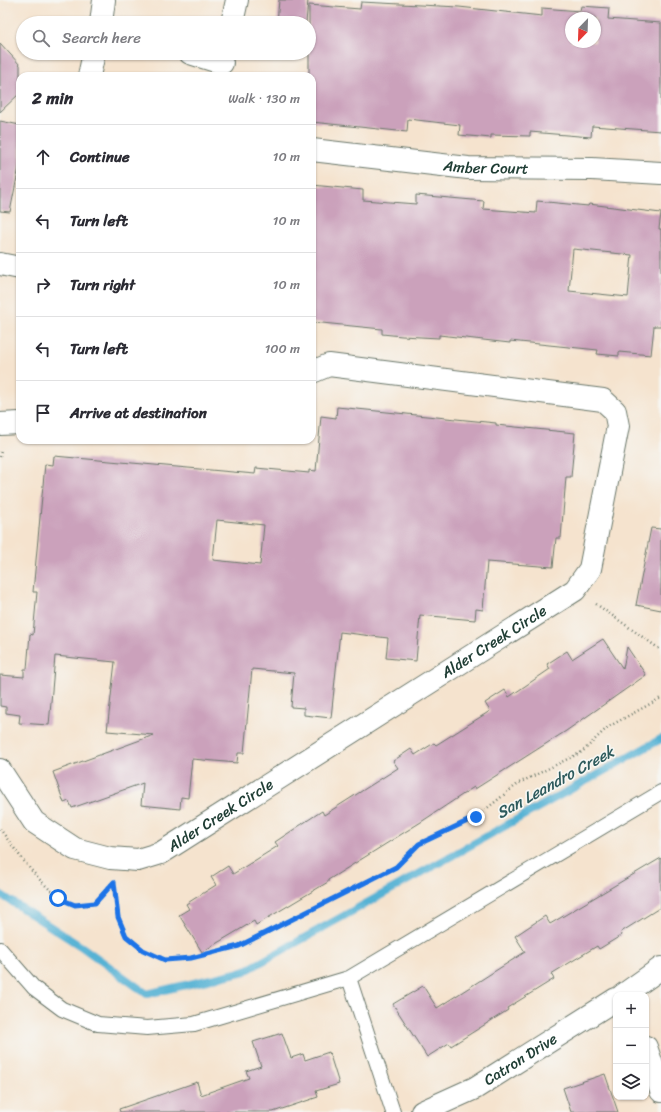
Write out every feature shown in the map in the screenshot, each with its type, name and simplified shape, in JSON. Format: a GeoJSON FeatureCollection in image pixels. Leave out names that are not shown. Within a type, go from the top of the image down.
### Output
{"type":"FeatureCollection","features":[{"type":"Feature","properties":{"kind":"street"},"geometry":{"type":"LineString","coordinates":[[102,16],[104,0]]}},
{"type":"Feature","properties":{"kind":"street"},"geometry":{"type":"LineString","coordinates":[[234,16],[237,0]]}},
{"type":"Feature","properties":{"kind":"street"},"geometry":{"type":"LineString","coordinates":[[90,72],[92,60]]}},
{"type":"Feature","properties":{"kind":"street"},"geometry":{"type":"LineString","coordinates":[[211,60],[223,64]]}},
{"type":"Feature","properties":{"kind":"street","name":"Amber Court"},"geometry":{"type":"LineString","coordinates":[[316,150],[468,168],[592,168],[661,173]]}},
{"type":"Feature","properties":{"kind":"street"},"geometry":{"type":"LineString","coordinates":[[0,264],[16,267]]}},
{"type":"Feature","properties":{"kind":"street","name":"Alder Creek Circle"},"geometry":{"type":"LineString","coordinates":[[0,770],[34,822],[75,849],[110,858],[138,860],[161,853],[575,590],[590,569],[618,426],[615,411],[603,400],[329,364],[316,370]]}},
{"type":"Feature","properties":{"kind":"street","name":"Catron Drive"},"geometry":{"type":"LineString","coordinates":[[628,992],[661,968]]}},
{"type":"Feature","properties":{"kind":"street","name":"Catron Drive"},"geometry":{"type":"LineString","coordinates":[[422,1112],[476,1088],[613,1002]]}},
{"type":"Feature","properties":{"kind":"street"},"geometry":{"type":"LineString","coordinates":[[649,1056],[661,1091]]}},
{"type":"Feature","properties":{"kind":"lane"},"geometry":{"type":"LineString","coordinates":[[0,949],[34,988],[62,1009],[98,1024],[147,1028],[194,1024],[349,978],[661,792]]}},
{"type":"Feature","properties":{"kind":"lane"},"geometry":{"type":"LineString","coordinates":[[349,978],[393,1112]]}},
{"type":"Feature","properties":{"kind":"path"},"geometry":{"type":"LineString","coordinates":[[0,457],[1,450]]}},
{"type":"Feature","properties":{"kind":"path"},"geometry":{"type":"LineString","coordinates":[[575,590],[661,650]]}},
{"type":"Feature","properties":{"kind":"path"},"geometry":{"type":"LineString","coordinates":[[0,829],[22,860],[58,898],[75,905],[95,903],[114,882],[118,917],[126,936],[143,950],[165,960],[191,958],[239,946],[396,867],[419,844],[476,817],[519,783],[582,752],[608,727],[661,698]]}},
{"type":"Feature","properties":{"kind":"building"},"geometry":{"type":"Polygon","coordinates":[[[279,0],[308,0],[307,16],[278,16],[279,0]]]}},
{"type":"Feature","properties":{"kind":"building"},"geometry":{"type":"Polygon","coordinates":[[[361,2],[459,7],[542,16],[542,8],[580,11],[581,6],[609,8],[608,19],[661,23],[661,131],[592,126],[591,137],[530,132],[530,136],[491,135],[491,138],[459,135],[460,125],[408,119],[407,132],[316,122],[316,72],[309,72],[309,60],[316,60],[316,16],[309,16],[309,5],[360,9],[361,2]]]}},
{"type":"Feature","properties":{"kind":"building"},"geometry":{"type":"Polygon","coordinates":[[[0,43],[20,65],[20,72],[16,72],[16,97],[0,112],[0,43]]]}},
{"type":"Feature","properties":{"kind":"building"},"geometry":{"type":"Polygon","coordinates":[[[0,121],[16,124],[16,182],[10,212],[0,211],[0,121]]]}},
{"type":"Feature","properties":{"kind":"building"},"geometry":{"type":"Polygon","coordinates":[[[316,185],[363,190],[363,200],[416,204],[416,195],[484,201],[483,209],[536,213],[537,201],[588,206],[589,204],[661,213],[659,229],[661,229],[661,326],[654,326],[651,355],[619,352],[619,356],[597,354],[598,350],[510,341],[510,343],[439,335],[439,338],[402,336],[382,334],[382,329],[316,322],[316,185]],[[573,249],[569,291],[628,297],[632,255],[573,249]]]}},
{"type":"Feature","properties":{"kind":"building"},"geometry":{"type":"Polygon","coordinates":[[[337,407],[496,423],[496,425],[575,433],[571,477],[566,477],[561,538],[556,538],[553,567],[487,562],[483,610],[476,609],[475,620],[420,615],[416,661],[386,658],[388,638],[340,632],[331,718],[304,715],[304,708],[291,707],[294,673],[252,669],[244,753],[238,753],[237,763],[192,759],[188,798],[181,797],[180,809],[141,805],[143,783],[72,808],[69,801],[64,803],[53,772],[154,735],[107,731],[115,662],[55,656],[49,725],[19,723],[20,715],[6,713],[6,707],[0,706],[0,675],[24,677],[24,669],[27,669],[30,634],[33,635],[37,592],[33,592],[45,464],[53,465],[54,456],[255,474],[256,468],[309,473],[309,470],[316,471],[321,416],[336,418],[337,407]],[[217,520],[213,560],[260,565],[264,525],[217,520]]]}},
{"type":"Feature","properties":{"kind":"building"},"geometry":{"type":"Polygon","coordinates":[[[651,528],[661,529],[661,610],[636,605],[651,528]]]}},
{"type":"Feature","properties":{"kind":"building"},"geometry":{"type":"Polygon","coordinates":[[[603,639],[623,669],[627,647],[646,675],[566,731],[475,789],[474,787],[328,880],[328,882],[256,925],[254,921],[202,952],[179,915],[189,909],[186,904],[216,885],[211,877],[228,866],[233,874],[278,846],[275,842],[322,811],[324,815],[398,768],[393,761],[411,749],[415,755],[434,743],[436,745],[490,711],[485,703],[505,690],[509,697],[550,669],[547,664],[567,651],[572,659],[603,639]]]}},
{"type":"Feature","properties":{"kind":"building"},"geometry":{"type":"Polygon","coordinates":[[[661,858],[661,907],[621,932],[622,935],[599,949],[597,946],[551,974],[554,979],[507,1008],[508,1010],[451,1046],[449,1043],[427,1057],[393,1004],[423,986],[437,1008],[525,952],[515,936],[545,916],[550,924],[661,858]]]}},
{"type":"Feature","properties":{"kind":"building"},"geometry":{"type":"Polygon","coordinates":[[[282,1033],[291,1058],[303,1054],[305,1060],[329,1052],[339,1084],[316,1091],[318,1097],[273,1112],[120,1112],[119,1109],[197,1082],[201,1095],[249,1078],[246,1071],[261,1066],[253,1042],[282,1033]]]}},
{"type":"Feature","properties":{"kind":"building"},"geometry":{"type":"Polygon","coordinates":[[[605,1074],[618,1112],[571,1112],[563,1088],[605,1074]]]}},
{"type":"Feature","properties":{"kind":"waterway","name":"San Leandro Creek"},"geometry":{"type":"LineString","coordinates":[[0,894],[82,947],[147,994],[245,971],[661,739]]}},
{"type":"Feature","properties":{"kind":"route"},"geometry":{"type":"LineString","coordinates":[[58,898],[75,905],[95,903],[114,882],[118,917],[126,936],[143,950],[165,960],[191,958],[239,946],[396,867],[419,844],[476,817]]}}]}
